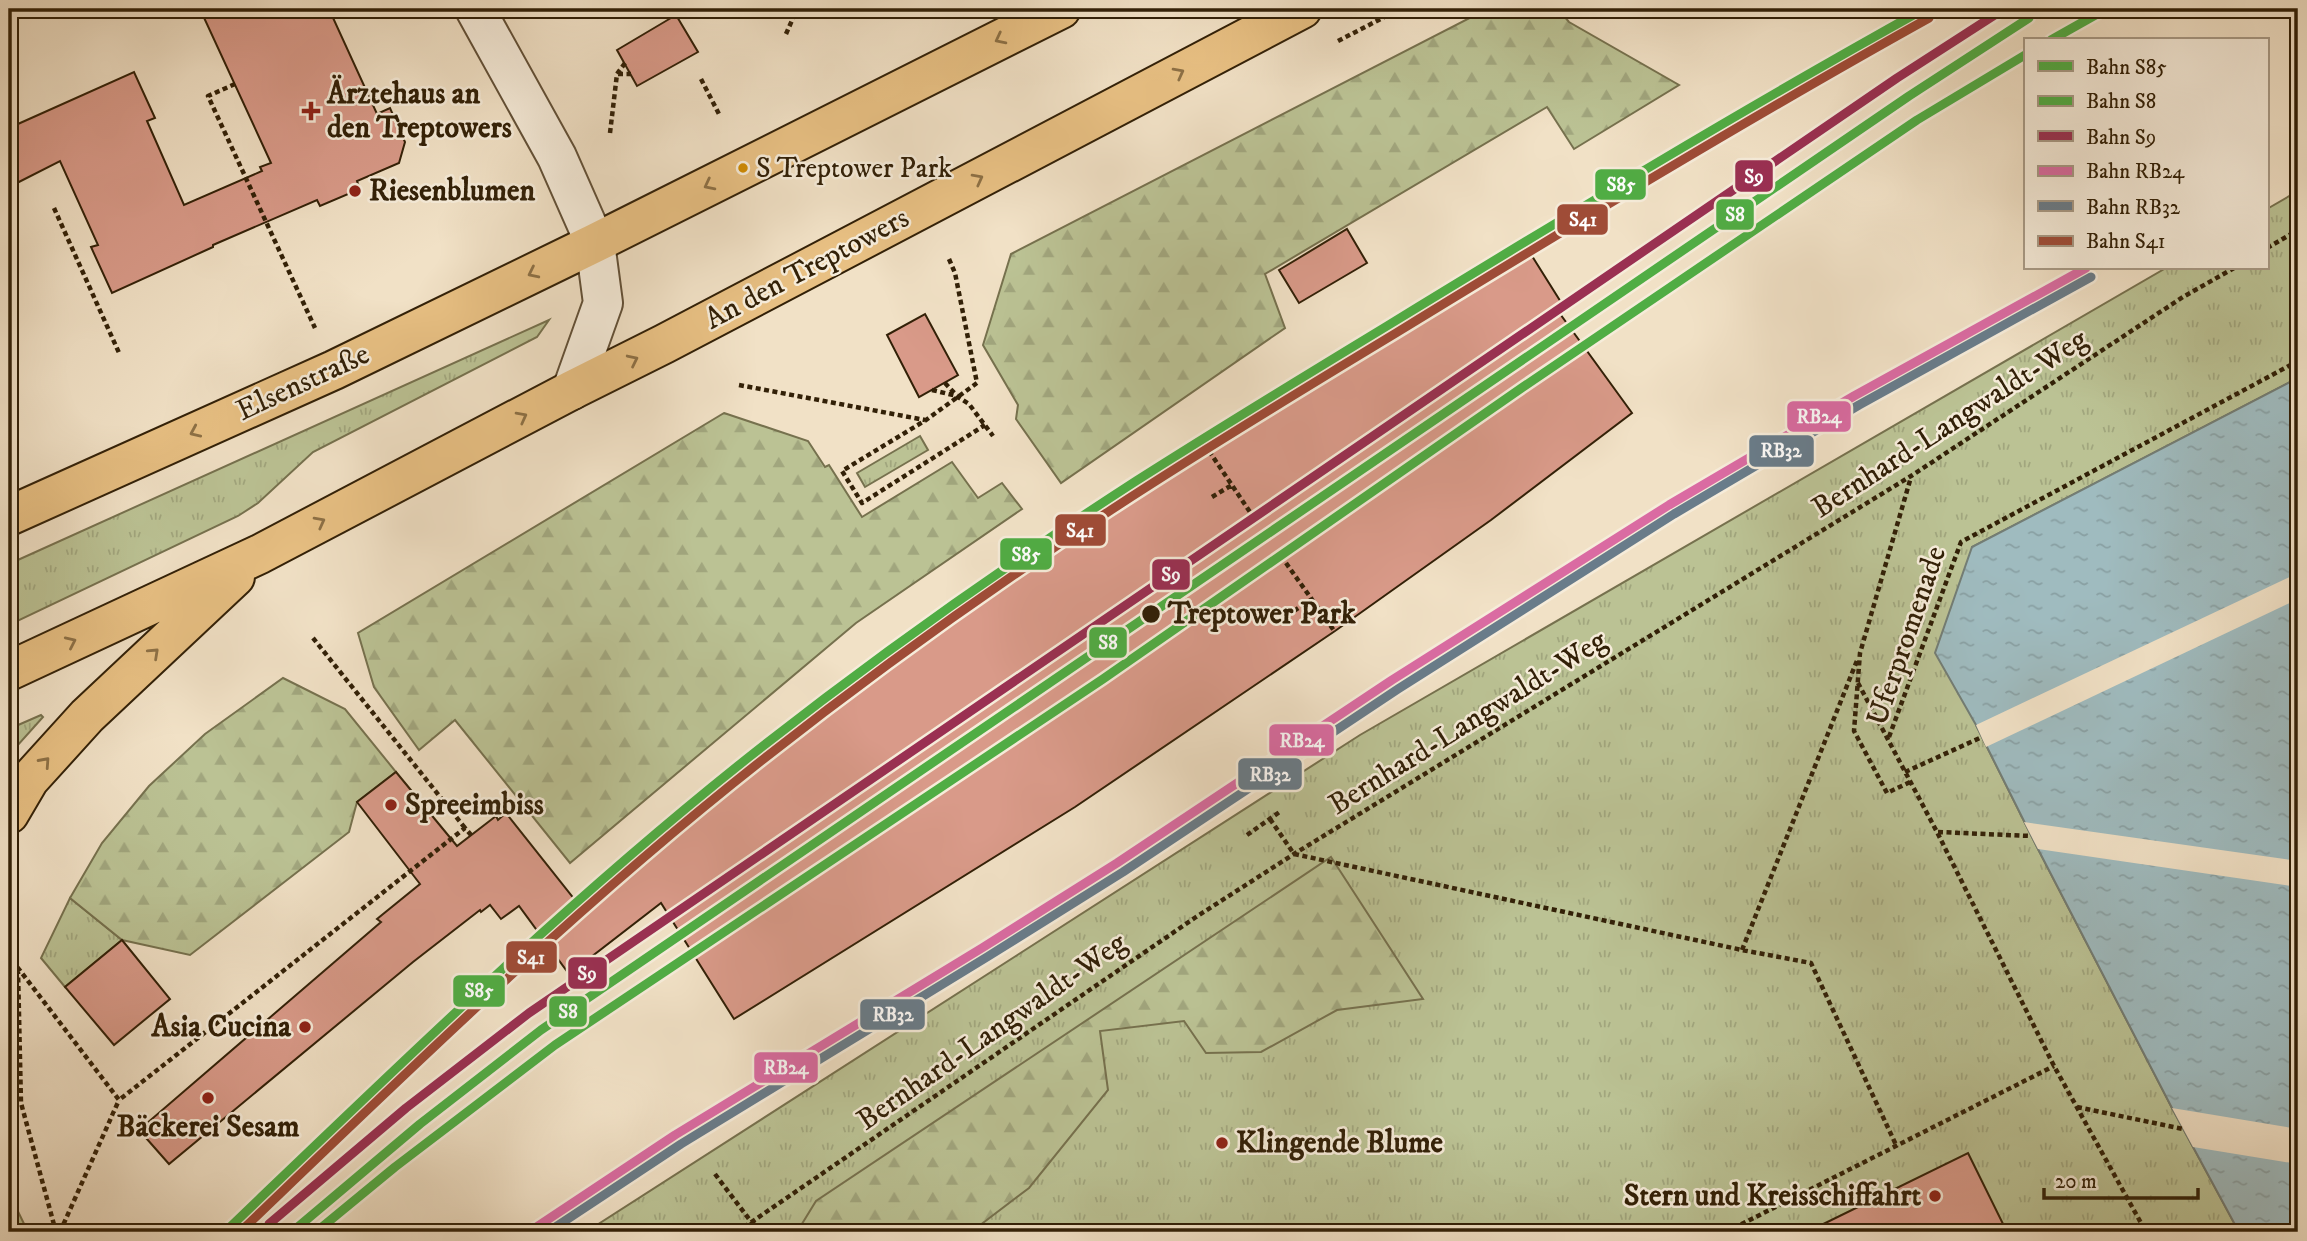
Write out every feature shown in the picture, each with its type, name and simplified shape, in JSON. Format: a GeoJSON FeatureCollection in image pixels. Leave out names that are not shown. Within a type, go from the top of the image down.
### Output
{"type":"FeatureCollection","features":[{"type":"Feature","properties":{"kind":"main road"},"geometry":{"type":"LineString","coordinates":[[595,243],[1061,9]]}},
{"type":"Feature","properties":{"kind":"main road","name":"An den Treptowers"},"geometry":{"type":"LineString","coordinates":[[572,390],[1302,9]]}},
{"type":"Feature","properties":{"kind":"main road","name":"Elsenstraße"},"geometry":{"type":"LineString","coordinates":[[9,516],[334,370],[595,243]]}},
{"type":"Feature","properties":{"kind":"main road"},"geometry":{"type":"LineString","coordinates":[[9,671],[260,554],[572,390]]}},
{"type":"Feature","properties":{"kind":"main road"},"geometry":{"type":"LineString","coordinates":[[9,814],[29,780],[87,716],[260,554]]}},
{"type":"Feature","properties":{"kind":"street"},"geometry":{"type":"LineString","coordinates":[[475,9],[557,158],[595,243],[603,303],[572,390]]}},
{"type":"Feature","properties":{"kind":"path"},"geometry":{"type":"LineString","coordinates":[[786,34],[797,9]]}},
{"type":"Feature","properties":{"kind":"path"},"geometry":{"type":"LineString","coordinates":[[610,133],[617,74],[625,63]]}},
{"type":"Feature","properties":{"kind":"path"},"geometry":{"type":"LineString","coordinates":[[617,74],[631,74]]}},
{"type":"Feature","properties":{"kind":"path"},"geometry":{"type":"LineString","coordinates":[[701,79],[720,116]]}},
{"type":"Feature","properties":{"kind":"path"},"geometry":{"type":"LineString","coordinates":[[234,84],[208,96],[334,370]]}},
{"type":"Feature","properties":{"kind":"path"},"geometry":{"type":"LineString","coordinates":[[54,208],[120,355]]}},
{"type":"Feature","properties":{"kind":"path"},"geometry":{"type":"LineString","coordinates":[[2268,247],[2298,230]]}},
{"type":"Feature","properties":{"kind":"path"},"geometry":{"type":"LineString","coordinates":[[949,259],[955,273],[976,383],[926,420],[842,471],[862,503],[985,425]]}},
{"type":"Feature","properties":{"kind":"path","name":"Bernhard-Langwaldt-Weg"},"geometry":{"type":"LineString","coordinates":[[737,1232],[1196,917],[1294,854],[1911,476],[2183,297],[2230,270]]}},
{"type":"Feature","properties":{"kind":"path","name":"Uferpromenade"},"geometry":{"type":"LineString","coordinates":[[2146,1232],[2054,1066],[1889,737],[1961,542],[2298,361]]}},
{"type":"Feature","properties":{"kind":"path"},"geometry":{"type":"LineString","coordinates":[[945,383],[969,404],[993,436]]}},
{"type":"Feature","properties":{"kind":"path"},"geometry":{"type":"LineString","coordinates":[[739,385],[926,420]]}},
{"type":"Feature","properties":{"kind":"path"},"geometry":{"type":"LineString","coordinates":[[932,390],[958,397]]}},
{"type":"Feature","properties":{"kind":"path"},"geometry":{"type":"LineString","coordinates":[[1209,451],[1254,518]]}},
{"type":"Feature","properties":{"kind":"path"},"geometry":{"type":"LineString","coordinates":[[1742,950],[1860,653],[1911,476]]}},
{"type":"Feature","properties":{"kind":"path"},"geometry":{"type":"LineString","coordinates":[[1212,497],[1232,485]]}},
{"type":"Feature","properties":{"kind":"path"},"geometry":{"type":"LineString","coordinates":[[1286,563],[1335,632]]}},
{"type":"Feature","properties":{"kind":"path"},"geometry":{"type":"LineString","coordinates":[[1294,611],[1312,598]]}},
{"type":"Feature","properties":{"kind":"path"},"geometry":{"type":"LineString","coordinates":[[313,638],[471,835]]}},
{"type":"Feature","properties":{"kind":"path"},"geometry":{"type":"LineString","coordinates":[[1860,653],[1854,731],[1887,793],[1910,782]]}},
{"type":"Feature","properties":{"kind":"path"},"geometry":{"type":"LineString","coordinates":[[1858,683],[1889,737]]}},
{"type":"Feature","properties":{"kind":"path"},"geometry":{"type":"LineString","coordinates":[[1905,772],[1982,737]]}},
{"type":"Feature","properties":{"kind":"path"},"geometry":{"type":"LineString","coordinates":[[1247,835],[1281,811]]}},
{"type":"Feature","properties":{"kind":"path"},"geometry":{"type":"LineString","coordinates":[[1270,819],[1294,854],[1811,963],[1897,1147]]}},
{"type":"Feature","properties":{"kind":"path"},"geometry":{"type":"LineString","coordinates":[[58,1232],[119,1100],[465,828]]}},
{"type":"Feature","properties":{"kind":"path"},"geometry":{"type":"LineString","coordinates":[[1937,832],[2031,836]]}},
{"type":"Feature","properties":{"kind":"path"},"geometry":{"type":"LineString","coordinates":[[9,965],[18,968],[119,1100]]}},
{"type":"Feature","properties":{"kind":"path"},"geometry":{"type":"LineString","coordinates":[[18,968],[21,1103],[58,1232]]}},
{"type":"Feature","properties":{"kind":"path"},"geometry":{"type":"LineString","coordinates":[[1726,1232],[2054,1066]]}},
{"type":"Feature","properties":{"kind":"path"},"geometry":{"type":"LineString","coordinates":[[2076,1107],[2183,1129]]}},
{"type":"Feature","properties":{"kind":"path"},"geometry":{"type":"LineString","coordinates":[[715,1174],[752,1223],[768,1232]]}},
{"type":"Feature","properties":{"kind":"path"},"geometry":{"type":"LineString","coordinates":[[750,1232],[752,1223]]}},
{"type":"Feature","properties":{"kind":"green space"},"geometry":{"type":"Polygon","coordinates":[[[1487,9],[1558,9],[1569,22],[1679,85],[1574,149],[1547,107],[1265,274],[1285,328],[1061,483],[1016,419],[1018,405],[983,345],[1011,254],[1487,9]]]}},
{"type":"Feature","properties":{"kind":"green space"},"geometry":{"type":"Polygon","coordinates":[[[2298,191],[2298,378],[1972,547],[1976,725],[2172,1108],[2239,1232],[586,1232],[1360,735],[2163,270],[2268,270],[2268,208],[2298,191]]]}},
{"type":"Feature","properties":{"kind":"green space"},"geometry":{"type":"Polygon","coordinates":[[[549,320],[537,337],[313,452],[258,503],[238,516],[9,625],[9,564],[549,320]]]}},
{"type":"Feature","properties":{"kind":"green space"},"geometry":{"type":"Polygon","coordinates":[[[724,413],[808,441],[825,467],[829,465],[862,517],[952,462],[978,498],[1002,483],[1022,509],[856,623],[570,863],[455,720],[419,750],[374,687],[358,633],[724,413]]]}},
{"type":"Feature","properties":{"kind":"green space"},"geometry":{"type":"Polygon","coordinates":[[[920,436],[928,450],[865,487],[857,473],[920,436]]]}},
{"type":"Feature","properties":{"kind":"green space"},"geometry":{"type":"Polygon","coordinates":[[[283,678],[345,709],[396,772],[357,802],[349,832],[190,955],[122,940],[70,898],[102,843],[149,786],[205,734],[283,678]]]}},
{"type":"Feature","properties":{"kind":"green space"},"geometry":{"type":"Polygon","coordinates":[[[41,715],[43,717],[9,755],[9,729],[41,715]]]}},
{"type":"Feature","properties":{"kind":"green space"},"geometry":{"type":"Polygon","coordinates":[[[1331,857],[1423,999],[1337,1010],[1261,1052],[1206,1053],[1184,1021],[1100,1031],[1108,1090],[1029,1188],[971,1232],[797,1232],[816,1201],[1331,857]]]}},
{"type":"Feature","properties":{"kind":"green space"},"geometry":{"type":"Polygon","coordinates":[[[70,898],[122,940],[65,987],[41,958],[70,898]]]}},
{"type":"Feature","properties":{"kind":"green space"},"geometry":{"type":"Polygon","coordinates":[[[9,1193],[28,1232],[9,1232],[9,1193]]]}},
{"type":"Feature","properties":{"kind":"water"},"geometry":{"type":"Polygon","coordinates":[[[2298,378],[2298,1232],[2239,1232],[2172,1108],[1976,725],[1935,653],[1972,547],[2298,378]]]}},
{"type":"Feature","properties":{"kind":"pier"},"geometry":{"type":"Polygon","coordinates":[[[2298,573],[2298,599],[1986,747],[1976,725],[2298,573]]]}},
{"type":"Feature","properties":{"kind":"pier"},"geometry":{"type":"Polygon","coordinates":[[[2024,822],[2298,861],[2298,887],[2038,849],[2024,822]]]}},
{"type":"Feature","properties":{"kind":"pier"},"geometry":{"type":"Polygon","coordinates":[[[2172,1108],[2298,1129],[2298,1164],[2193,1147],[2172,1108]]]}},
{"type":"Feature","properties":{"kind":"building"},"geometry":{"type":"Polygon","coordinates":[[[200,9],[329,9],[377,114],[390,108],[405,142],[399,163],[357,181],[360,189],[320,206],[317,200],[112,293],[91,247],[98,245],[60,161],[9,187],[9,128],[134,72],[155,118],[147,121],[184,205],[262,171],[260,167],[271,163],[200,9]]]}},
{"type":"Feature","properties":{"kind":"building"},"geometry":{"type":"Polygon","coordinates":[[[676,15],[698,52],[637,86],[617,50],[676,15]]]}},
{"type":"Feature","properties":{"kind":"building"},"geometry":{"type":"Polygon","coordinates":[[[1347,229],[1367,263],[1299,303],[1279,270],[1347,229]]]}},
{"type":"Feature","properties":{"kind":"building"},"geometry":{"type":"Polygon","coordinates":[[[1532,256],[1564,307],[1558,311],[1632,413],[1491,520],[1335,631],[1075,807],[734,1019],[661,903],[569,974],[519,906],[501,919],[490,905],[413,962],[169,1164],[139,1130],[381,922],[377,919],[420,884],[357,802],[396,772],[457,846],[496,816],[498,820],[506,813],[583,910],[759,767],[884,671],[1064,545],[1210,451],[1532,256]]]}},
{"type":"Feature","properties":{"kind":"building"},"geometry":{"type":"Polygon","coordinates":[[[925,314],[958,375],[919,397],[887,335],[925,314]]]}},
{"type":"Feature","properties":{"kind":"building"},"geometry":{"type":"Polygon","coordinates":[[[122,940],[170,999],[114,1045],[65,987],[122,940]]]}},
{"type":"Feature","properties":{"kind":"building","name":"Stern und Kreisschiffahrt"},"geometry":{"type":"Polygon","coordinates":[[[1968,1153],[2007,1232],[1807,1232],[1968,1153]]]}},
{"type":"Feature","properties":{"kind":"rail line","name":"S85"},"geometry":{"type":"LineString","coordinates":[[225,1232],[481,988],[613,870],[749,757],[939,614],[1086,514],[1261,403],[1654,164],[1924,9]]}},
{"type":"Feature","properties":{"kind":"rail line","name":"S9"},"geometry":{"type":"LineString","coordinates":[[269,1224],[406,1108],[529,1013],[1897,78],[2004,9]]}},
{"type":"Feature","properties":{"kind":"rail line","name":"S85"},"geometry":{"type":"LineString","coordinates":[[2055,38],[2106,9]]}},
{"type":"Feature","properties":{"kind":"rail line","name":"S41"},"geometry":{"type":"LineString","coordinates":[[240,1232],[495,990],[626,873],[761,761],[933,631],[1146,487],[1252,420],[1661,172],[1929,18]]}},
{"type":"Feature","properties":{"kind":"rail line","name":"S8"},"geometry":{"type":"LineString","coordinates":[[292,1232],[420,1124],[541,1030],[1909,96],[2029,18]]}},
{"type":"Feature","properties":{"kind":"rail line","name":"S85"},"geometry":{"type":"LineString","coordinates":[[316,1232],[395,1167],[555,1045],[1103,679],[1523,387],[1917,120],[2024,56]]}},
{"type":"Feature","properties":{"kind":"rail line","name":"RB24"},"geometry":{"type":"LineString","coordinates":[[529,1232],[675,1135],[1117,863],[1392,680],[1669,505],[1854,396],[2082,270]]}},
{"type":"Feature","properties":{"kind":"rail line","name":"RB32"},"geometry":{"type":"LineString","coordinates":[[548,1232],[681,1144],[1123,872],[1398,689],[1674,514],[1859,405],[2091,277]]}},
{"type":"Feature","properties":{"kind":"place","name":"Ärztehaus an den Treptowers"},"geometry":{"type":"Point","coordinates":[311,111]}},
{"type":"Feature","properties":{"kind":"place","name":"S Treptower Park"},"geometry":{"type":"Point","coordinates":[743,168]}},
{"type":"Feature","properties":{"kind":"place","name":"Riesenblumen"},"geometry":{"type":"Point","coordinates":[355,191]}},
{"type":"Feature","properties":{"kind":"place","name":"Treptower Park"},"geometry":{"type":"Point","coordinates":[1151,614]}},
{"type":"Feature","properties":{"kind":"place","name":"Spreeimbiss"},"geometry":{"type":"Point","coordinates":[391,805]}},
{"type":"Feature","properties":{"kind":"place","name":"Asia Cucina"},"geometry":{"type":"Point","coordinates":[305,1027]}},
{"type":"Feature","properties":{"kind":"place","name":"Bäckerei Sesam"},"geometry":{"type":"Point","coordinates":[208,1098]}},
{"type":"Feature","properties":{"kind":"place","name":"Klingende Blume"},"geometry":{"type":"Point","coordinates":[1222,1143]}},
{"type":"Feature","properties":{"kind":"place","name":"Stern und Kreisschiffahrt"},"geometry":{"type":"Point","coordinates":[1935,1196]}}]}
